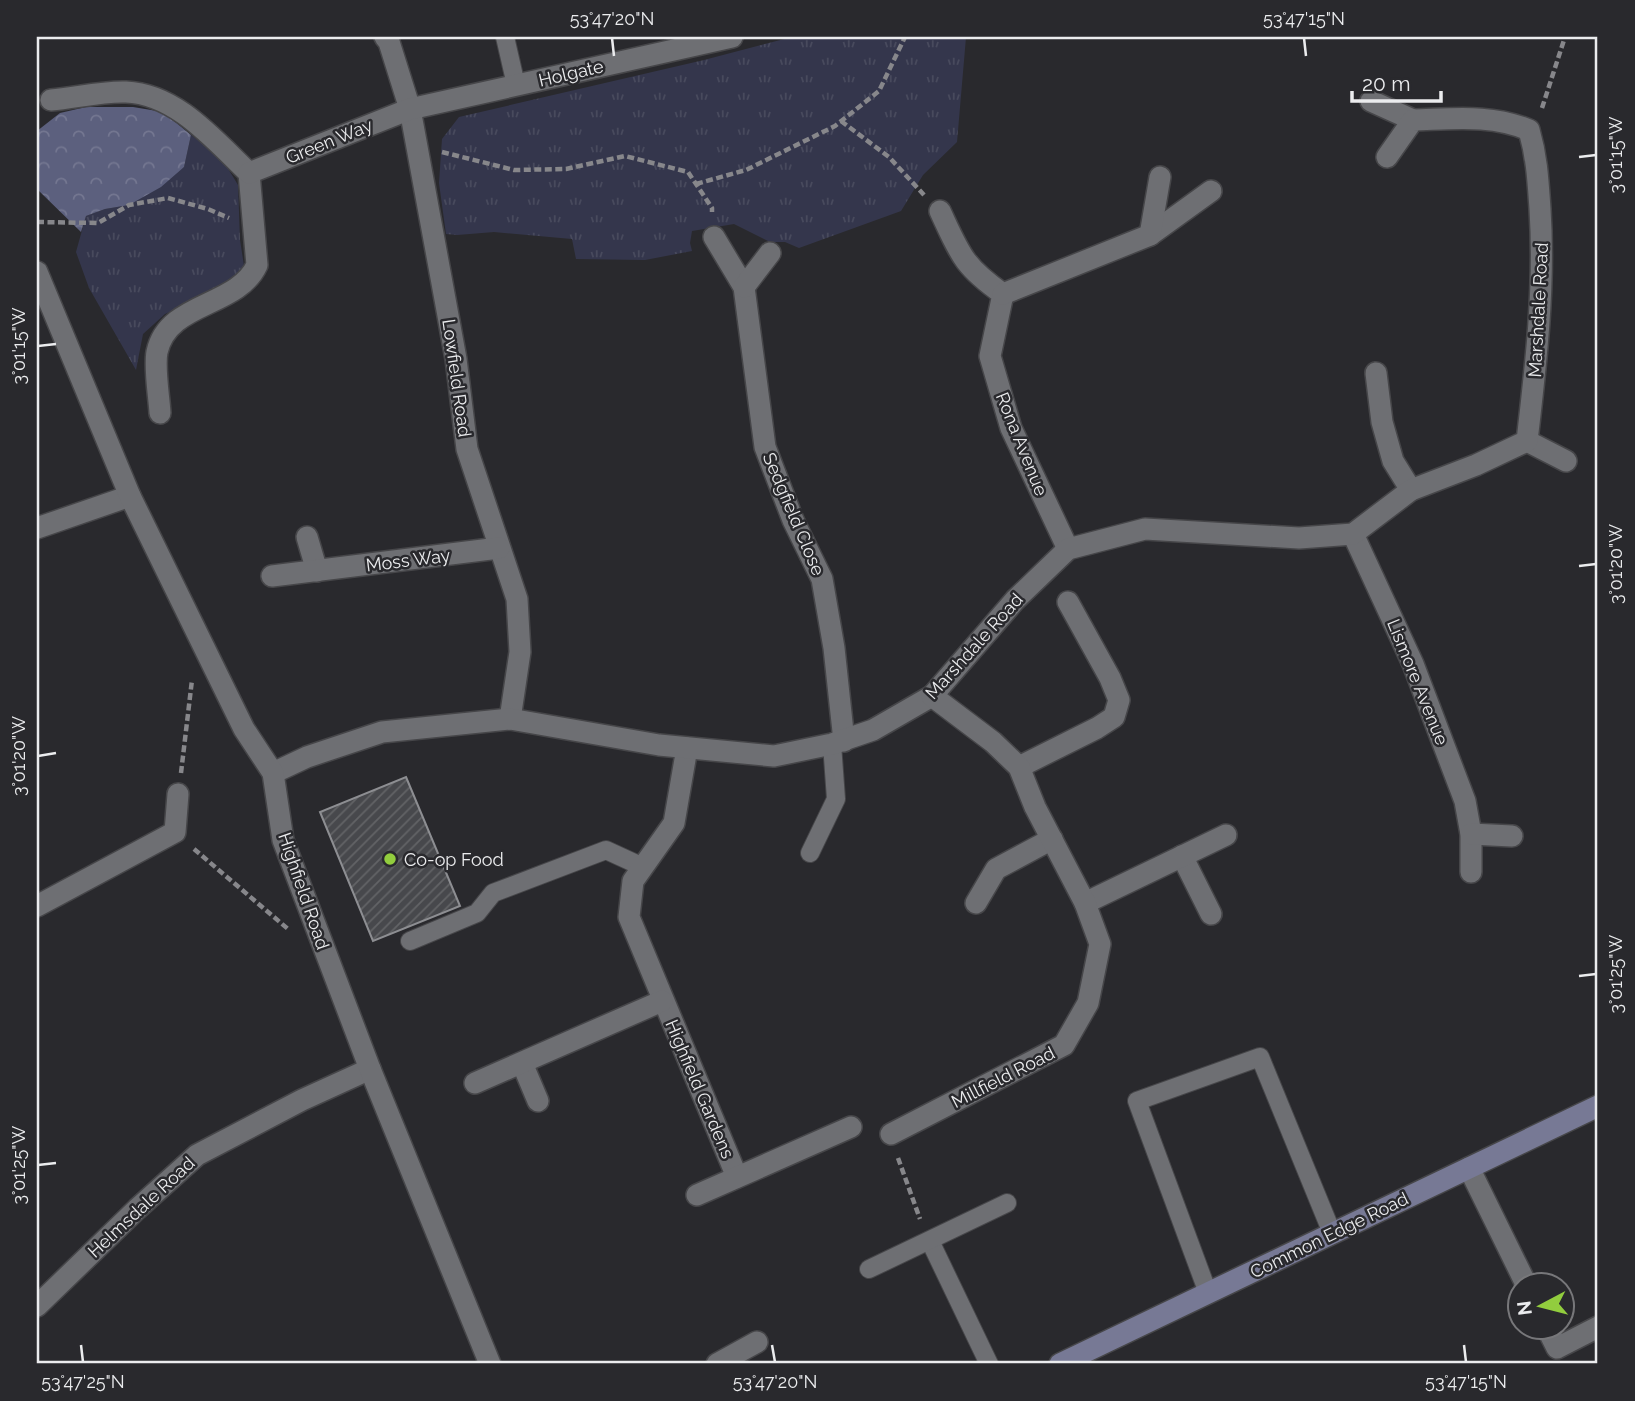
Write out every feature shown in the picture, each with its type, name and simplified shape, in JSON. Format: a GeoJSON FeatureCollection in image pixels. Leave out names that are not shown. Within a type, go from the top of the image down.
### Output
{"type":"FeatureCollection","features":[{"type":"Feature","properties":{"kind":"main road","name":"Common Edge Road"},"geometry":{"type":"LineString","coordinates":[[1060,1364],[1091,1358],[1208,1293],[1598,1106]]}},
{"type":"Feature","properties":{"kind":"street","name":"Lowfield Road"},"geometry":{"type":"LineString","coordinates":[[385,37],[389,42],[410,108],[456,359],[467,449],[517,599],[520,652],[510,719]]}},
{"type":"Feature","properties":{"kind":"street","name":"Holgate"},"geometry":{"type":"LineString","coordinates":[[410,108],[733,37]]}},
{"type":"Feature","properties":{"kind":"street"},"geometry":{"type":"LineString","coordinates":[[51,100],[127,92],[170,105],[205,131],[249,173],[257,265],[252,276],[228,293],[184,315],[167,330],[157,353],[160,413]]}},
{"type":"Feature","properties":{"kind":"street"},"geometry":{"type":"LineString","coordinates":[[1371,101],[1413,120],[1480,117],[1509,122],[1529,130]]}},
{"type":"Feature","properties":{"kind":"street","name":"Green Way"},"geometry":{"type":"LineString","coordinates":[[249,173],[410,108]]}},
{"type":"Feature","properties":{"kind":"street"},"geometry":{"type":"LineString","coordinates":[[1387,157],[1413,120]]}},
{"type":"Feature","properties":{"kind":"street","name":"Marshdale Road"},"geometry":{"type":"LineString","coordinates":[[1527,441],[1536,370],[1543,260],[1537,156],[1529,130]]}},
{"type":"Feature","properties":{"kind":"street"},"geometry":{"type":"LineString","coordinates":[[1150,235],[1160,177]]}},
{"type":"Feature","properties":{"kind":"street"},"geometry":{"type":"LineString","coordinates":[[940,211],[960,255],[977,275],[1003,294],[1150,235],[1211,191]]}},
{"type":"Feature","properties":{"kind":"street","name":"Sedgfield Close"},"geometry":{"type":"LineString","coordinates":[[714,237],[744,287],[765,447],[793,520],[822,579],[834,648],[838,743]]}},
{"type":"Feature","properties":{"kind":"street"},"geometry":{"type":"LineString","coordinates":[[744,287],[770,253]]}},
{"type":"Feature","properties":{"kind":"street","name":"Highfield Road"},"geometry":{"type":"LineString","coordinates":[[37,272],[130,496],[244,729],[274,774],[283,840],[370,1069],[490,1364]]}},
{"type":"Feature","properties":{"kind":"street","name":"Rona Avenue"},"geometry":{"type":"LineString","coordinates":[[1003,294],[990,356],[1012,428],[1068,549]]}},
{"type":"Feature","properties":{"kind":"street"},"geometry":{"type":"LineString","coordinates":[[1376,373],[1382,422],[1393,461],[1411,489]]}},
{"type":"Feature","properties":{"kind":"street"},"geometry":{"type":"LineString","coordinates":[[1353,534],[1411,489],[1476,465],[1527,441],[1566,461]]}},
{"type":"Feature","properties":{"kind":"street"},"geometry":{"type":"LineString","coordinates":[[37,527],[130,496]]}},
{"type":"Feature","properties":{"kind":"street","name":"Marshdale Road"},"geometry":{"type":"LineString","coordinates":[[274,774],[307,757],[382,732],[510,719],[687,748],[774,756],[838,743],[873,730],[932,696],[1015,600],[1068,549],[1145,529],[1299,538],[1353,534]]}},
{"type":"Feature","properties":{"kind":"street","name":"Lismore Avenue"},"geometry":{"type":"LineString","coordinates":[[1353,534],[1413,664],[1465,801],[1471,834],[1471,872]]}},
{"type":"Feature","properties":{"kind":"street"},"geometry":{"type":"LineString","coordinates":[[307,537],[317,571]]}},
{"type":"Feature","properties":{"kind":"street","name":"Moss Way"},"geometry":{"type":"LineString","coordinates":[[272,576],[499,548]]}},
{"type":"Feature","properties":{"kind":"street"},"geometry":{"type":"LineString","coordinates":[[1019,767],[1114,717],[1119,700],[1110,678],[1068,603]]}},
{"type":"Feature","properties":{"kind":"street","name":"Millfield Road"},"geometry":{"type":"LineString","coordinates":[[891,1134],[1064,1045],[1088,1003],[1100,944],[1085,903],[1035,807],[1019,767],[993,742],[932,696]]}},
{"type":"Feature","properties":{"kind":"street","name":"Highfield Gardens"},"geometry":{"type":"LineString","coordinates":[[687,748],[674,823],[633,881],[629,917],[737,1177]]}},
{"type":"Feature","properties":{"kind":"street"},"geometry":{"type":"LineString","coordinates":[[37,906],[175,832],[178,794]]}},
{"type":"Feature","properties":{"kind":"street"},"geometry":{"type":"LineString","coordinates":[[1471,834],[1512,836]]}},
{"type":"Feature","properties":{"kind":"street"},"geometry":{"type":"LineString","coordinates":[[1085,903],[1226,835]]}},
{"type":"Feature","properties":{"kind":"street"},"geometry":{"type":"LineString","coordinates":[[976,903],[996,869],[1052,839]]}},
{"type":"Feature","properties":{"kind":"street"},"geometry":{"type":"LineString","coordinates":[[1182,856],[1211,914]]}},
{"type":"Feature","properties":{"kind":"street","name":"Highfield Gardens"},"geometry":{"type":"LineString","coordinates":[[475,1083],[662,1001]]}},
{"type":"Feature","properties":{"kind":"street"},"geometry":{"type":"LineString","coordinates":[[522,1063],[538,1101]]}},
{"type":"Feature","properties":{"kind":"street","name":"Helmsdale Road"},"geometry":{"type":"LineString","coordinates":[[37,1306],[197,1155],[302,1100],[370,1069]]}},
{"type":"Feature","properties":{"kind":"street","name":"Highfield Gardens"},"geometry":{"type":"LineString","coordinates":[[697,1195],[851,1127]]}},
{"type":"Feature","properties":{"kind":"street"},"geometry":{"type":"LineString","coordinates":[[1469,1168],[1520,1272]]}},
{"type":"Feature","properties":{"kind":"street"},"geometry":{"type":"LineString","coordinates":[[1576,1338],[1598,1327]]}},
{"type":"Feature","properties":{"kind":"street"},"geometry":{"type":"LineString","coordinates":[[718,1364],[757,1342]]}},
{"type":"Feature","properties":{"kind":"street"},"geometry":{"type":"LineString","coordinates":[[1554,1342],[1557,1348],[1569,1342]]}},
{"type":"Feature","properties":{"kind":"lane"},"geometry":{"type":"LineString","coordinates":[[505,37],[516,85]]}},
{"type":"Feature","properties":{"kind":"lane"},"geometry":{"type":"LineString","coordinates":[[810,853],[836,799],[838,743]]}},
{"type":"Feature","properties":{"kind":"lane"},"geometry":{"type":"LineString","coordinates":[[410,941],[477,913],[493,893],[606,850],[643,867]]}},
{"type":"Feature","properties":{"kind":"lane"},"geometry":{"type":"LineString","coordinates":[[1208,1293],[1137,1101],[1260,1057],[1332,1233]]}},
{"type":"Feature","properties":{"kind":"lane"},"geometry":{"type":"LineString","coordinates":[[869,1269],[1007,1203]]}},
{"type":"Feature","properties":{"kind":"lane"},"geometry":{"type":"LineString","coordinates":[[930,1241],[989,1364]]}},
{"type":"Feature","properties":{"kind":"path"},"geometry":{"type":"LineString","coordinates":[[696,184],[746,170],[841,121],[879,91],[905,37]]}},
{"type":"Feature","properties":{"kind":"path"},"geometry":{"type":"LineString","coordinates":[[1529,130],[1544,105],[1565,37]]}},
{"type":"Feature","properties":{"kind":"path"},"geometry":{"type":"LineString","coordinates":[[841,121],[888,158],[940,211]]}},
{"type":"Feature","properties":{"kind":"path"},"geometry":{"type":"LineString","coordinates":[[417,148],[514,170],[566,169],[625,156],[688,172],[712,208],[714,237]]}},
{"type":"Feature","properties":{"kind":"path"},"geometry":{"type":"LineString","coordinates":[[37,222],[98,223],[130,205],[168,198],[208,209],[255,230]]}},
{"type":"Feature","properties":{"kind":"path"},"geometry":{"type":"LineString","coordinates":[[178,794],[197,633]]}},
{"type":"Feature","properties":{"kind":"path"},"geometry":{"type":"LineString","coordinates":[[175,832],[289,930]]}},
{"type":"Feature","properties":{"kind":"path"},"geometry":{"type":"LineString","coordinates":[[891,1134],[901,1171],[930,1241]]}},
{"type":"Feature","properties":{"kind":"green space"},"geometry":{"type":"Polygon","coordinates":[[[792,37],[966,37],[957,142],[923,175],[901,211],[799,248],[785,242],[770,242],[734,224],[692,231],[692,251],[645,260],[576,259],[572,239],[494,232],[446,234],[439,183],[442,139],[459,117],[792,37]]]}},
{"type":"Feature","properties":{"kind":"green space"},"geometry":{"type":"Polygon","coordinates":[[[86,107],[133,107],[163,112],[191,135],[184,167],[161,187],[129,205],[86,216],[81,232],[38,190],[37,131],[60,113],[86,107]]]}},
{"type":"Feature","properties":{"kind":"green space"},"geometry":{"type":"Polygon","coordinates":[[[191,135],[221,157],[238,185],[244,266],[229,282],[194,302],[165,314],[143,334],[136,370],[89,288],[76,252],[86,216],[129,205],[184,167],[191,135]]]}},
{"type":"Feature","properties":{"kind":"building","name":"Co-op Food"},"geometry":{"type":"Polygon","coordinates":[[[406,777],[460,906],[373,941],[320,812],[406,777]]]}},
{"type":"Feature","properties":{"kind":"place","name":"Co-op Food"},"geometry":{"type":"Point","coordinates":[390,859]}}]}
